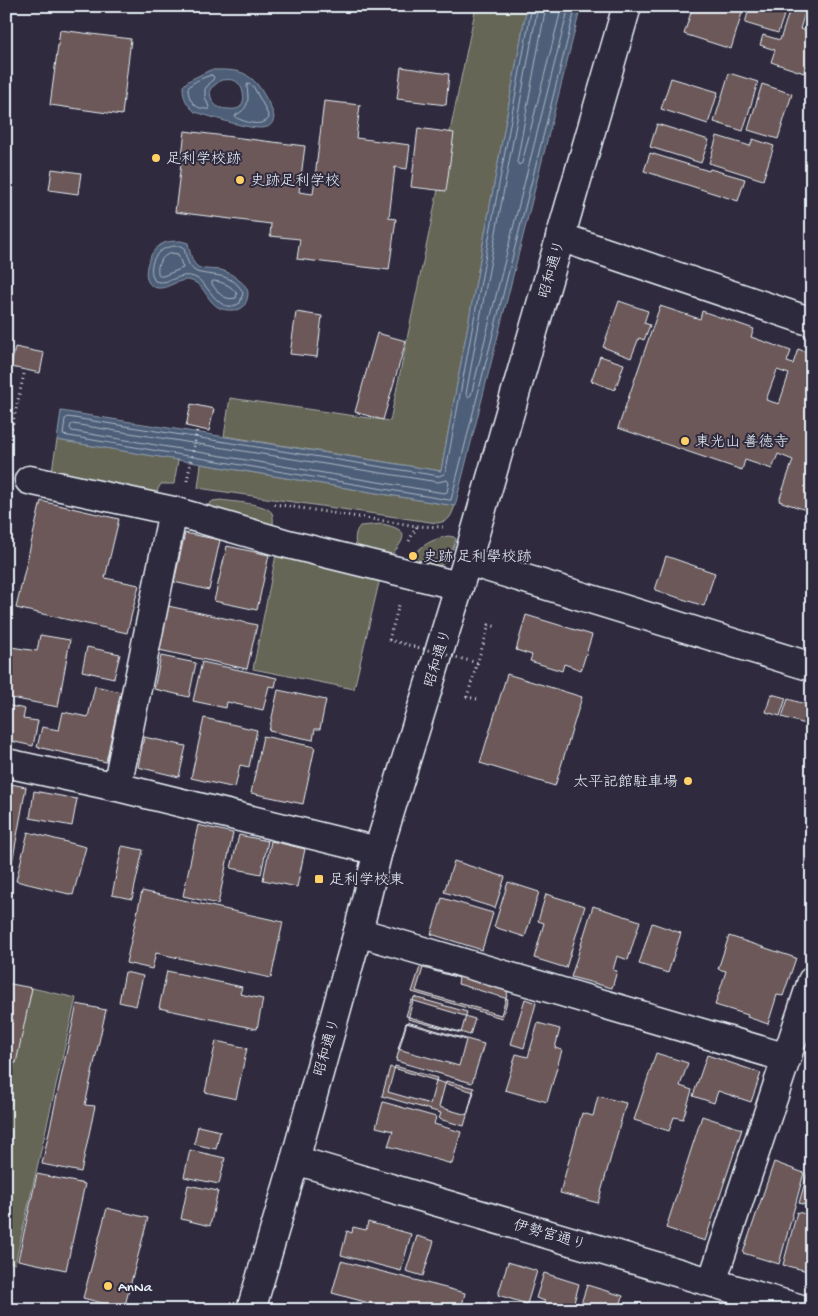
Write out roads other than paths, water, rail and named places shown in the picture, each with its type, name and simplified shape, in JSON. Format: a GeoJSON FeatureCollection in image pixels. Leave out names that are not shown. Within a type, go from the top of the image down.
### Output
{"type":"FeatureCollection","features":[{"type":"Feature","properties":{"kind":"main road","name":"昭和通り"},"geometry":{"type":"LineString","coordinates":[[251,1310],[295,1160],[358,932],[378,851],[463,573],[627,6]]}},
{"type":"Feature","properties":{"kind":"main road"},"geometry":{"type":"LineString","coordinates":[[560,237],[812,322]]}},
{"type":"Feature","properties":{"kind":"main road"},"geometry":{"type":"LineString","coordinates":[[29,480],[173,511],[284,543],[463,573],[812,667]]}},
{"type":"Feature","properties":{"kind":"main road"},"geometry":{"type":"LineString","coordinates":[[117,787],[173,511]]}},
{"type":"Feature","properties":{"kind":"main road"},"geometry":{"type":"LineString","coordinates":[[6,763],[117,787],[378,851]]}},
{"type":"Feature","properties":{"kind":"main road"},"geometry":{"type":"LineString","coordinates":[[358,932],[787,1058]]}},
{"type":"Feature","properties":{"kind":"main road"},"geometry":{"type":"LineString","coordinates":[[712,1282],[812,981]]}},
{"type":"Feature","properties":{"kind":"main road","name":"伊勢宮通り"},"geometry":{"type":"LineString","coordinates":[[295,1160],[805,1310]]}},
{"type":"Feature","properties":{"kind":"water"},"geometry":{"type":"Polygon","coordinates":[[[527,6],[581,6],[455,506],[57,440],[61,411],[441,471],[527,6]]]}},
{"type":"Feature","properties":{"kind":"water"},"geometry":{"type":"Polygon","coordinates":[[[210,70],[241,72],[256,83],[265,96],[274,118],[270,126],[261,128],[232,123],[195,112],[184,97],[183,86],[188,81],[210,70]],[[221,80],[210,89],[214,104],[223,109],[240,107],[243,100],[243,92],[239,85],[233,80],[221,80]]]}},
{"type":"Feature","properties":{"kind":"water"},"geometry":{"type":"Polygon","coordinates":[[[181,241],[188,243],[192,259],[198,267],[224,271],[244,285],[248,294],[243,307],[224,310],[218,307],[198,284],[192,281],[182,281],[162,288],[152,286],[148,282],[147,265],[155,249],[166,242],[181,241]]]}},
{"type":"Feature","properties":{"kind":"place","name":"足利学校跡"},"geometry":{"type":"Point","coordinates":[156,158]}},
{"type":"Feature","properties":{"kind":"place","name":"史跡足利学校"},"geometry":{"type":"Point","coordinates":[240,180]}},
{"type":"Feature","properties":{"kind":"place","name":"東光山 善徳寺"},"geometry":{"type":"Point","coordinates":[685,441]}},
{"type":"Feature","properties":{"kind":"place","name":"史跡 足利學校跡"},"geometry":{"type":"Point","coordinates":[413,556]}},
{"type":"Feature","properties":{"kind":"place","name":"太平記館駐車場"},"geometry":{"type":"Point","coordinates":[688,781]}},
{"type":"Feature","properties":{"kind":"place","name":"足利学校東"},"geometry":{"type":"Point","coordinates":[319,879]}},
{"type":"Feature","properties":{"kind":"place","name":"AnNa"},"geometry":{"type":"Point","coordinates":[108,1286]}}]}
